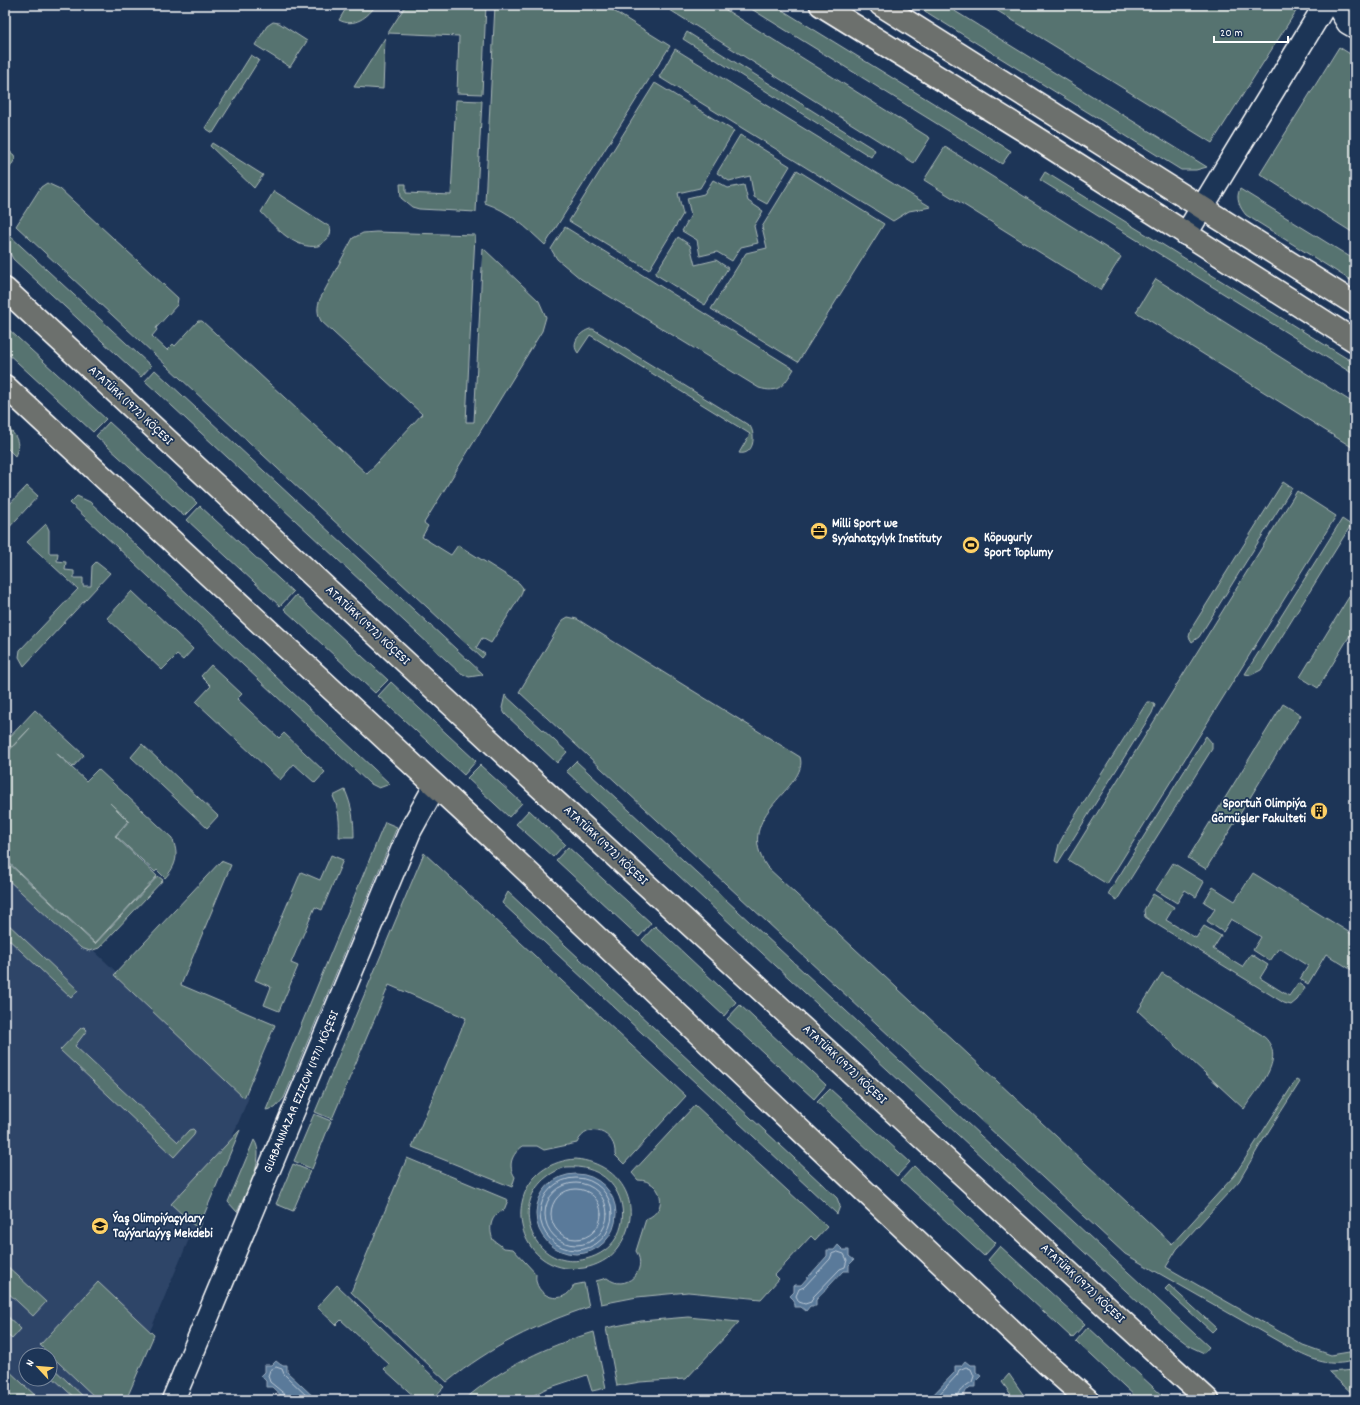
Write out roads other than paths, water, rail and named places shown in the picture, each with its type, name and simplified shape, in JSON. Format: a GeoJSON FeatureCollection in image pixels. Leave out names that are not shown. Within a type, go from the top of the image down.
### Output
{"type":"FeatureCollection","features":[{"type":"Feature","properties":{"kind":"main road"},"geometry":{"type":"LineString","coordinates":[[821,5],[1025,131],[1355,341]]}},
{"type":"Feature","properties":{"kind":"main road"},"geometry":{"type":"LineString","coordinates":[[881,5],[1355,304]]}},
{"type":"Feature","properties":{"kind":"main road","name":"ATATÜRK (1972) KÖÇESI"},"geometry":{"type":"LineString","coordinates":[[5,289],[542,789],[1208,1400]]}},
{"type":"Feature","properties":{"kind":"main road"},"geometry":{"type":"LineString","coordinates":[[5,386],[435,786],[1046,1363],[1088,1400]]}},
{"type":"Feature","properties":{"kind":"main road"},"geometry":{"type":"LineString","coordinates":[[1046,1363],[1069,1400]]}},
{"type":"Feature","properties":{"kind":"street"},"geometry":{"type":"LineString","coordinates":[[1186,234],[1325,5]]}},
{"type":"Feature","properties":{"kind":"street"},"geometry":{"type":"LineString","coordinates":[[1337,5],[1348,23],[1355,27]]}},
{"type":"Feature","properties":{"kind":"street","name":"GURBANNAZAR EZIZOW (1971) KÖÇESI"},"geometry":{"type":"LineString","coordinates":[[173,1400],[410,831],[435,786]]}},
{"type":"Feature","properties":{"kind":"water"},"geometry":{"type":"Polygon","coordinates":[[[576,1174],[591,1177],[604,1186],[613,1199],[616,1214],[613,1229],[604,1242],[591,1251],[576,1254],[561,1251],[548,1242],[539,1229],[536,1214],[539,1199],[548,1186],[561,1177],[576,1174]]]}},
{"type":"Feature","properties":{"kind":"water"},"geometry":{"type":"Polygon","coordinates":[[[838,1245],[843,1250],[849,1250],[849,1256],[854,1260],[849,1265],[849,1271],[843,1271],[816,1300],[816,1306],[810,1306],[806,1311],[801,1307],[794,1307],[794,1300],[790,1296],[794,1292],[794,1285],[801,1285],[827,1256],[827,1250],[834,1250],[838,1245]]]}},
{"type":"Feature","properties":{"kind":"water"},"geometry":{"type":"Polygon","coordinates":[[[276,1361],[281,1365],[287,1365],[287,1372],[317,1400],[286,1400],[272,1387],[266,1387],[266,1381],[261,1376],[265,1372],[265,1365],[272,1365],[276,1361]]]}},
{"type":"Feature","properties":{"kind":"water"},"geometry":{"type":"Polygon","coordinates":[[[965,1361],[970,1365],[976,1365],[976,1372],[981,1376],[976,1381],[976,1387],[970,1387],[958,1400],[928,1400],[955,1372],[955,1366],[961,1366],[965,1361]]]}},
{"type":"Feature","properties":{"kind":"place","name":"Milli Sport we Syýahatçylyk Instituty"},"geometry":{"type":"Point","coordinates":[819,531]}},
{"type":"Feature","properties":{"kind":"place","name":"Köpugurly Sport Toplumy"},"geometry":{"type":"Point","coordinates":[971,545]}},
{"type":"Feature","properties":{"kind":"place","name":"Sportuň Olimpiýa Görnüşler Fakulteti"},"geometry":{"type":"Point","coordinates":[1319,811]}},
{"type":"Feature","properties":{"kind":"place","name":"Ýaş Olimpiýaçylary Taýýarlaýyş Mekdebi"},"geometry":{"type":"Point","coordinates":[100,1226]}}]}
